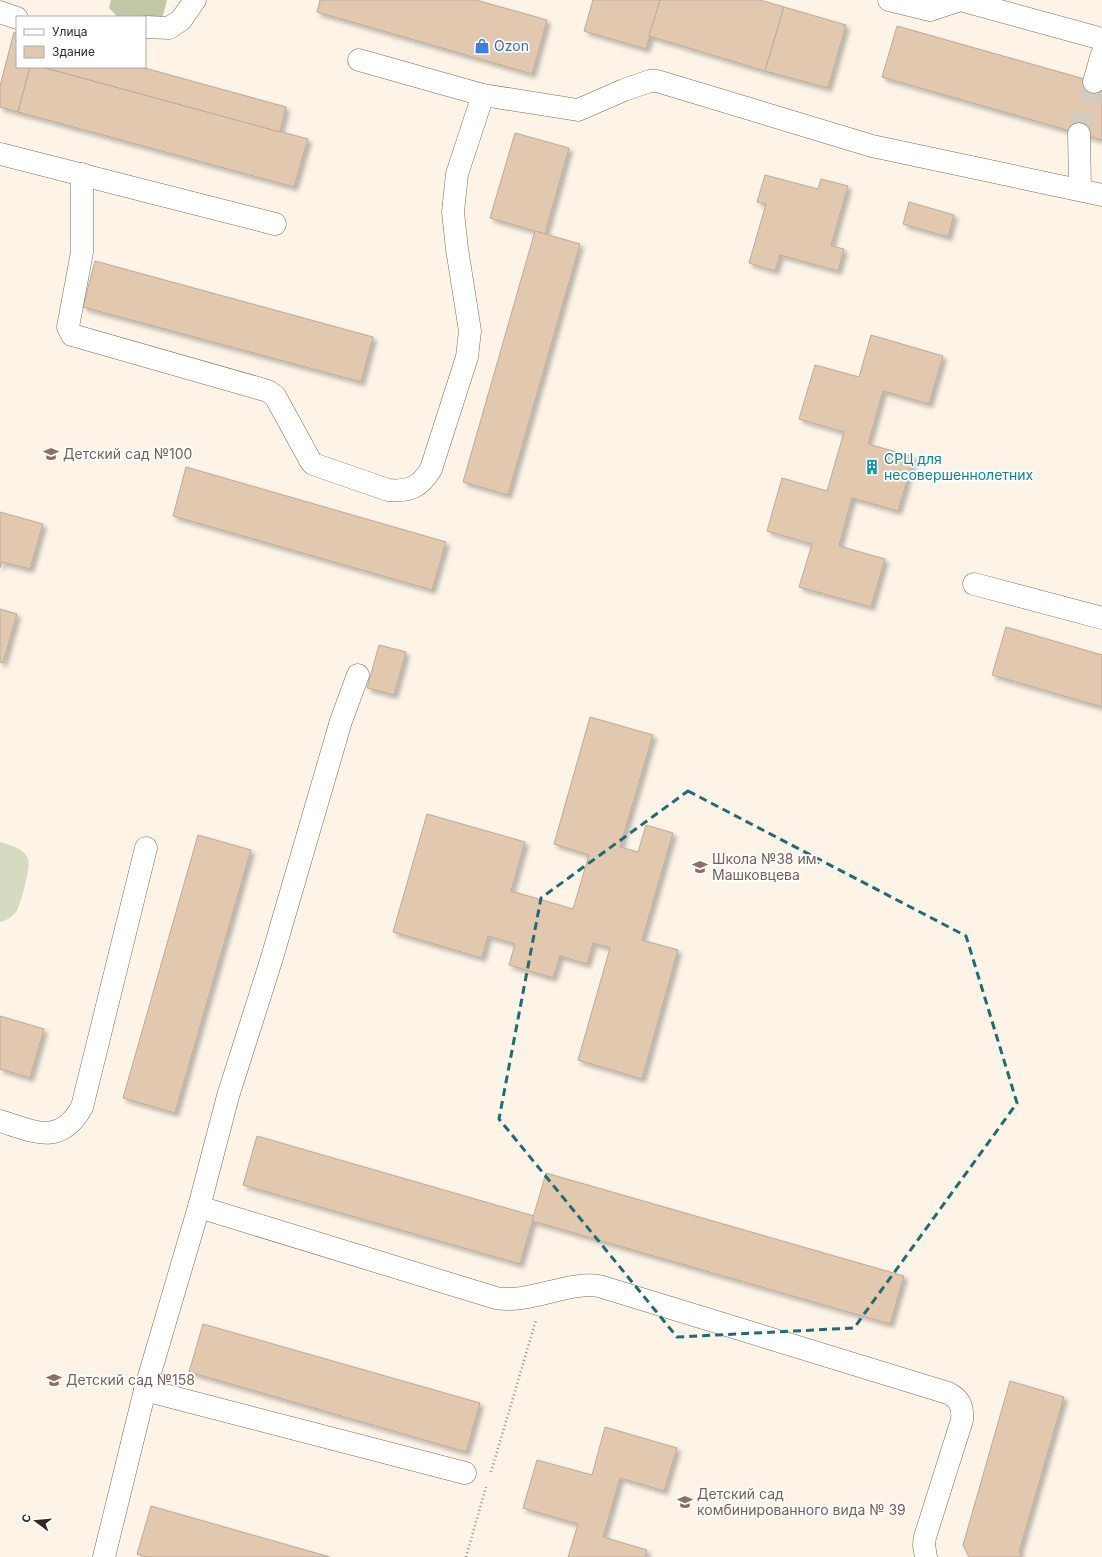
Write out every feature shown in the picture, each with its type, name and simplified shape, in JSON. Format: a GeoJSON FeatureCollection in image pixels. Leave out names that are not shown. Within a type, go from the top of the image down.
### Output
{"type":"FeatureCollection","features":[{"type":"Feature","properties":{"kind":"lane"},"geometry":{"type":"LineString","coordinates":[[146,26],[169,28],[181,20],[195,0]]}},
{"type":"Feature","properties":{"kind":"lane"},"geometry":{"type":"LineString","coordinates":[[889,0],[930,10],[960,0],[1102,39]]}},
{"type":"Feature","properties":{"kind":"lane"},"geometry":{"type":"LineString","coordinates":[[0,12],[16,18]]}},
{"type":"Feature","properties":{"kind":"lane"},"geometry":{"type":"LineString","coordinates":[[1094,82],[1102,54]]}},
{"type":"Feature","properties":{"kind":"lane"},"geometry":{"type":"LineString","coordinates":[[359,60],[483,95],[578,110],[624,90],[650,81],[657,81],[872,146],[1080,189],[1102,195]]}},
{"type":"Feature","properties":{"kind":"lane"},"geometry":{"type":"LineString","coordinates":[[82,174],[82,252],[68,323],[69,331],[72,335],[268,391],[275,396],[313,464],[388,490],[401,492],[414,488],[424,480],[431,469],[467,357],[470,331],[457,249],[453,212],[456,174],[483,95]]}},
{"type":"Feature","properties":{"kind":"lane"},"geometry":{"type":"LineString","coordinates":[[1079,134],[1080,189]]}},
{"type":"Feature","properties":{"kind":"lane"},"geometry":{"type":"LineString","coordinates":[[0,154],[275,224]]}},
{"type":"Feature","properties":{"kind":"lane"},"geometry":{"type":"LineString","coordinates":[[974,584],[1102,618]]}},
{"type":"Feature","properties":{"kind":"lane"},"geometry":{"type":"LineString","coordinates":[[104,1557],[145,1390],[199,1207],[228,1096],[271,961],[341,721],[358,675]]}},
{"type":"Feature","properties":{"kind":"lane"},"geometry":{"type":"LineString","coordinates":[[0,1121],[35,1132],[49,1134],[64,1129],[75,1120],[82,1107],[146,848]]}},
{"type":"Feature","properties":{"kind":"lane"},"geometry":{"type":"LineString","coordinates":[[199,1207],[505,1300],[586,1285],[599,1286],[948,1393],[961,1403],[963,1412],[962,1420],[925,1537],[924,1545],[926,1557]]}},
{"type":"Feature","properties":{"kind":"lane"},"geometry":{"type":"LineString","coordinates":[[145,1390],[465,1473]]}},
{"type":"Feature","properties":{"kind":"path"},"geometry":{"type":"LineString","coordinates":[[490,1474],[544,1293]]}},
{"type":"Feature","properties":{"kind":"path"},"geometry":{"type":"LineString","coordinates":[[466,1557],[488,1482]]}},
{"type":"Feature","properties":{"kind":"highlighted area"},"geometry":{"type":"Polygon","coordinates":[[[688,791],[966,936],[1017,1103],[854,1328],[677,1337],[499,1119],[541,898],[688,791]]]}},
{"type":"Feature","properties":{"kind":"green space"},"geometry":{"type":"Polygon","coordinates":[[[111,0],[167,0],[161,22],[146,17],[146,16],[117,16],[109,8],[111,0]]]}},
{"type":"Feature","properties":{"kind":"green space"},"geometry":{"type":"Polygon","coordinates":[[[0,842],[23,852],[29,863],[25,885],[17,910],[10,918],[0,922],[0,842]]]}},
{"type":"Feature","properties":{"kind":"building"},"geometry":{"type":"Polygon","coordinates":[[[320,0],[476,0],[547,20],[532,74],[317,12],[320,0]]]}},
{"type":"Feature","properties":{"kind":"building"},"geometry":{"type":"Polygon","coordinates":[[[593,0],[660,0],[646,49],[584,31],[593,0]]]}},
{"type":"Feature","properties":{"kind":"building"},"geometry":{"type":"Polygon","coordinates":[[[660,0],[760,0],[784,7],[765,71],[649,36],[660,0]]]}},
{"type":"Feature","properties":{"kind":"building"},"geometry":{"type":"Polygon","coordinates":[[[784,7],[846,25],[828,88],[765,71],[784,7]]]}},
{"type":"Feature","properties":{"kind":"building"},"geometry":{"type":"Polygon","coordinates":[[[897,26],[1102,84],[1102,140],[882,77],[897,26]]]}},
{"type":"Feature","properties":{"kind":"building"},"geometry":{"type":"Polygon","coordinates":[[[14,32],[16,33],[16,68],[30,68],[18,112],[0,107],[0,86],[14,32]]]}},
{"type":"Feature","properties":{"kind":"building"},"geometry":{"type":"Polygon","coordinates":[[[30,68],[46,68],[308,139],[294,187],[18,112],[30,68]]]}},
{"type":"Feature","properties":{"kind":"building"},"geometry":{"type":"Polygon","coordinates":[[[46,68],[145,68],[286,107],[280,132],[46,68]]]}},
{"type":"Feature","properties":{"kind":"building"},"geometry":{"type":"Polygon","coordinates":[[[515,133],[569,148],[545,234],[490,218],[515,133]]]}},
{"type":"Feature","properties":{"kind":"building"},"geometry":{"type":"Polygon","coordinates":[[[765,175],[818,189],[821,179],[848,186],[831,246],[844,249],[838,271],[780,255],[775,271],[749,263],[766,204],[757,202],[765,175]]]}},
{"type":"Feature","properties":{"kind":"building"},"geometry":{"type":"Polygon","coordinates":[[[909,202],[954,215],[948,237],[903,224],[909,202]]]}},
{"type":"Feature","properties":{"kind":"building"},"geometry":{"type":"Polygon","coordinates":[[[535,231],[580,244],[508,495],[463,482],[535,231]]]}},
{"type":"Feature","properties":{"kind":"building"},"geometry":{"type":"Polygon","coordinates":[[[95,261],[373,337],[361,382],[83,307],[95,261]]]}},
{"type":"Feature","properties":{"kind":"building","name":"СРЦ для несовершеннолетних"},"geometry":{"type":"Polygon","coordinates":[[[871,335],[943,356],[929,404],[883,391],[868,444],[914,457],[898,511],[852,498],[839,546],[885,559],[871,607],[799,587],[812,544],[767,531],[782,478],[827,491],[844,432],[799,419],[815,365],[859,377],[871,335]]]}},
{"type":"Feature","properties":{"kind":"building"},"geometry":{"type":"Polygon","coordinates":[[[186,467],[446,542],[432,590],[173,516],[186,467]]]}},
{"type":"Feature","properties":{"kind":"building"},"geometry":{"type":"Polygon","coordinates":[[[0,512],[43,524],[30,569],[2,562],[0,568],[0,512]]]}},
{"type":"Feature","properties":{"kind":"building"},"geometry":{"type":"Polygon","coordinates":[[[0,609],[17,614],[3,663],[0,662],[0,609]]]}},
{"type":"Feature","properties":{"kind":"building"},"geometry":{"type":"Polygon","coordinates":[[[1006,627],[1102,655],[1102,707],[992,675],[1006,627]]]}},
{"type":"Feature","properties":{"kind":"building"},"geometry":{"type":"Polygon","coordinates":[[[379,645],[406,652],[394,695],[367,688],[379,645]]]}},
{"type":"Feature","properties":{"kind":"building"},"geometry":{"type":"Polygon","coordinates":[[[590,717],[653,735],[620,847],[638,852],[646,825],[673,833],[642,940],[678,950],[642,1079],[578,1060],[610,948],[593,943],[587,964],[560,956],[553,978],[509,965],[515,944],[488,936],[482,958],[393,932],[427,814],[525,842],[511,891],[573,909],[589,855],[554,844],[590,717]]]}},
{"type":"Feature","properties":{"kind":"building"},"geometry":{"type":"Polygon","coordinates":[[[198,835],[251,850],[175,1113],[123,1098],[198,835]]]}},
{"type":"Feature","properties":{"kind":"building"},"geometry":{"type":"Polygon","coordinates":[[[0,1016],[44,1029],[30,1078],[0,1069],[0,1016]]]}},
{"type":"Feature","properties":{"kind":"building"},"geometry":{"type":"Polygon","coordinates":[[[257,1136],[534,1216],[520,1264],[243,1185],[257,1136]]]}},
{"type":"Feature","properties":{"kind":"building"},"geometry":{"type":"Polygon","coordinates":[[[546,1173],[904,1276],[890,1324],[532,1221],[546,1173]]]}},
{"type":"Feature","properties":{"kind":"building"},"geometry":{"type":"Polygon","coordinates":[[[203,1324],[480,1403],[466,1452],[189,1372],[203,1324]]]}},
{"type":"Feature","properties":{"kind":"building"},"geometry":{"type":"Polygon","coordinates":[[[1010,1381],[1064,1397],[1019,1552],[1022,1557],[969,1557],[963,1545],[1010,1381]]]}},
{"type":"Feature","properties":{"kind":"building"},"geometry":{"type":"Polygon","coordinates":[[[605,1427],[677,1448],[664,1491],[620,1478],[603,1537],[647,1550],[645,1557],[568,1557],[578,1524],[523,1508],[537,1460],[592,1475],[605,1427]]]}},
{"type":"Feature","properties":{"kind":"building"},"geometry":{"type":"Polygon","coordinates":[[[151,1506],[330,1557],[146,1557],[137,1554],[151,1506]]]}},
{"type":"Feature","properties":{"kind":"tunnel"},"geometry":{"type":"LineString","coordinates":[[1079,134],[1094,82]]}},
{"type":"Feature","properties":{"kind":"place","name":"Ozon"},"geometry":{"type":"Point","coordinates":[482,46]}},
{"type":"Feature","properties":{"kind":"place","name":"Детский сад №100"},"geometry":{"type":"Point","coordinates":[51,454]}},
{"type":"Feature","properties":{"kind":"place","name":"СРЦ для несовершеннолетних"},"geometry":{"type":"Point","coordinates":[872,467]}},
{"type":"Feature","properties":{"kind":"place","name":"Школа №38 им. Машковцева"},"geometry":{"type":"Point","coordinates":[700,867]}},
{"type":"Feature","properties":{"kind":"place","name":"Детский сад №158"},"geometry":{"type":"Point","coordinates":[54,1380]}},
{"type":"Feature","properties":{"kind":"place","name":"Детский сад комбинированного вида № 39"},"geometry":{"type":"Point","coordinates":[685,1502]}}]}
